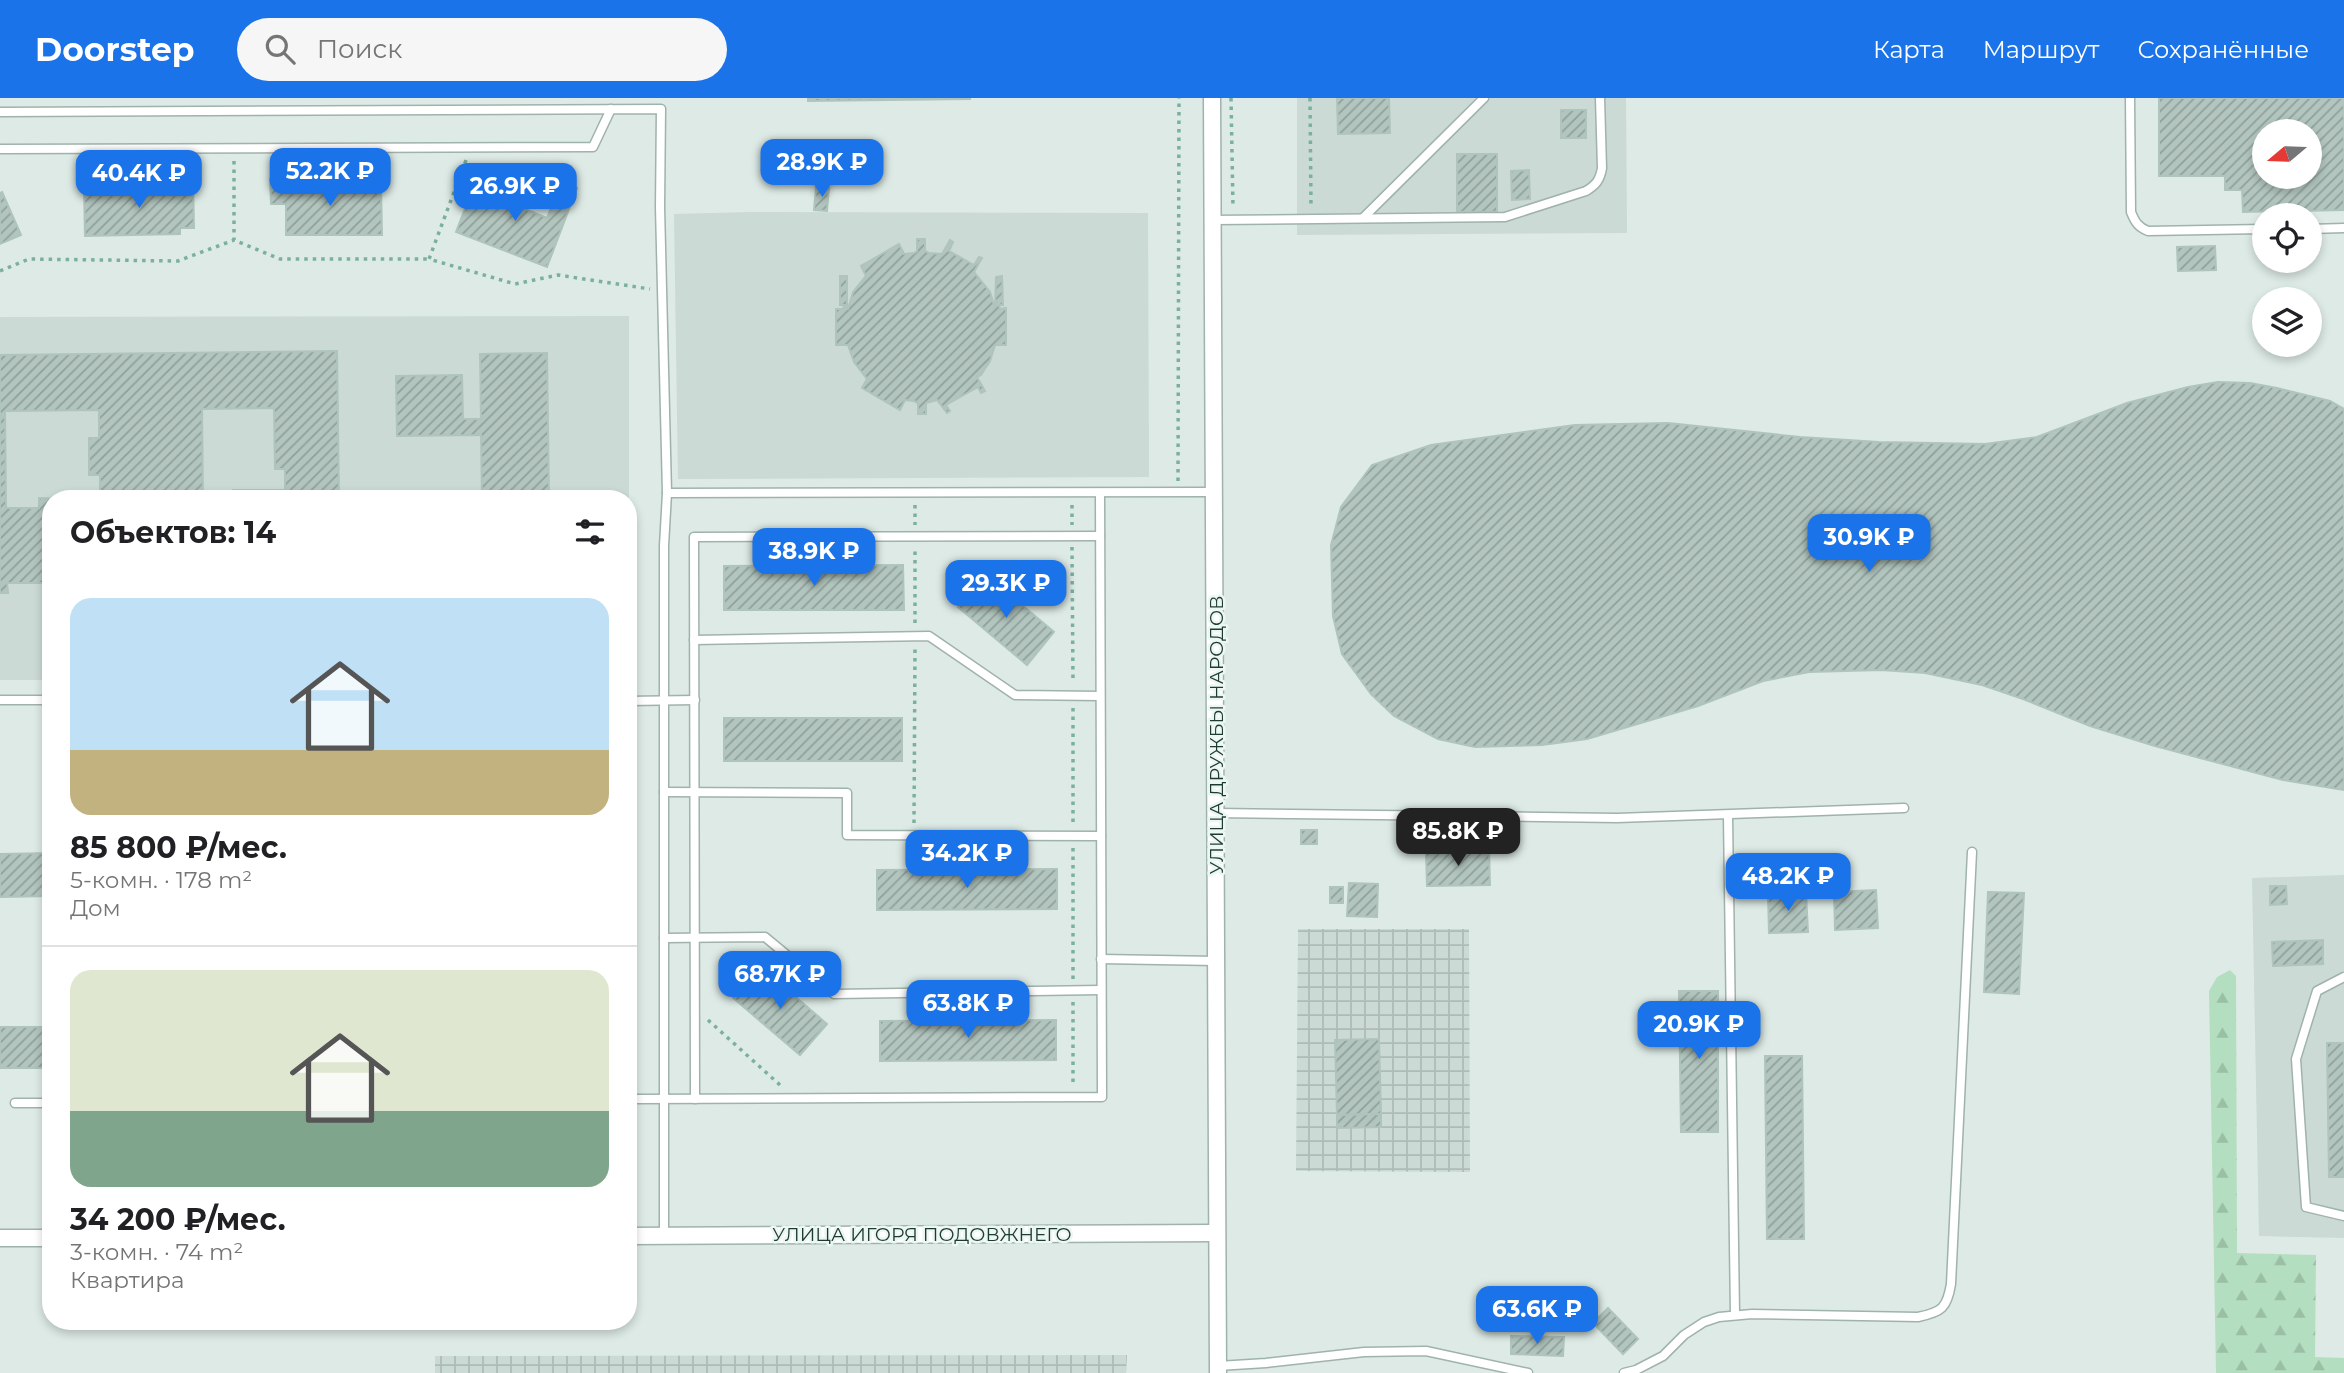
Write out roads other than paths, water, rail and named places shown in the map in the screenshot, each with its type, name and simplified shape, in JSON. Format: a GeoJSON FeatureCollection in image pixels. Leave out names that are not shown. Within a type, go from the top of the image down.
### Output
{"type":"FeatureCollection","features":[{"type":"Feature","properties":{"kind":"street","name":"УЛИЦА ДРУЖБЫ НАРОДОВ"},"geometry":{"type":"LineString","coordinates":[[1212,98],[1218,1370]]}},
{"type":"Feature","properties":{"kind":"street","name":"УЛИЦА ИГОРЯ ПОДОВЖНЕГО"},"geometry":{"type":"LineString","coordinates":[[637,1236],[1216,1233]]}},
{"type":"Feature","properties":{"kind":"street"},"geometry":{"type":"LineString","coordinates":[[0,1238],[42,1238]]}},
{"type":"Feature","properties":{"kind":"lane"},"geometry":{"type":"LineString","coordinates":[[1363,218],[1484,98]]}},
{"type":"Feature","properties":{"kind":"lane"},"geometry":{"type":"LineString","coordinates":[[1212,220],[1505,217],[1595,186],[1600,178],[1600,98]]}},
{"type":"Feature","properties":{"kind":"lane"},"geometry":{"type":"LineString","coordinates":[[2130,98],[2131,212],[2134,221],[2148,231],[2252,229]]}},
{"type":"Feature","properties":{"kind":"lane"},"geometry":{"type":"LineString","coordinates":[[0,112],[661,108],[667,493],[664,546],[664,1236]]}},
{"type":"Feature","properties":{"kind":"lane"},"geometry":{"type":"LineString","coordinates":[[0,149],[593,148],[611,109]]}},
{"type":"Feature","properties":{"kind":"lane"},"geometry":{"type":"LineString","coordinates":[[2322,229],[2344,228]]}},
{"type":"Feature","properties":{"kind":"lane"},"geometry":{"type":"LineString","coordinates":[[637,1099],[1102,1097],[1100,492]]}},
{"type":"Feature","properties":{"kind":"lane"},"geometry":{"type":"LineString","coordinates":[[667,493],[1215,492]]}},
{"type":"Feature","properties":{"kind":"lane"},"geometry":{"type":"LineString","coordinates":[[695,1099],[694,537],[1100,536]]}},
{"type":"Feature","properties":{"kind":"lane"},"geometry":{"type":"LineString","coordinates":[[695,640],[929,636],[1015,695],[1100,696]]}},
{"type":"Feature","properties":{"kind":"lane"},"geometry":{"type":"LineString","coordinates":[[0,700],[42,700]]}},
{"type":"Feature","properties":{"kind":"lane"},"geometry":{"type":"LineString","coordinates":[[637,701],[695,700]]}},
{"type":"Feature","properties":{"kind":"lane"},"geometry":{"type":"LineString","coordinates":[[664,793],[847,793],[847,835],[1101,836]]}},
{"type":"Feature","properties":{"kind":"lane"},"geometry":{"type":"LineString","coordinates":[[1216,813],[1500,817],[1728,816],[1903,808]]}},
{"type":"Feature","properties":{"kind":"lane"},"geometry":{"type":"LineString","coordinates":[[1728,816],[1735,1315]]}},
{"type":"Feature","properties":{"kind":"lane"},"geometry":{"type":"LineString","coordinates":[[1624,1373],[1663,1356],[1684,1335],[1704,1322],[1719,1317],[1918,1317],[1936,1313],[1948,1301],[1972,852]]}},
{"type":"Feature","properties":{"kind":"lane"},"geometry":{"type":"LineString","coordinates":[[664,938],[765,937],[834,994],[1101,990]]}},
{"type":"Feature","properties":{"kind":"lane"},"geometry":{"type":"LineString","coordinates":[[1101,959],[1216,961]]}},
{"type":"Feature","properties":{"kind":"lane"},"geometry":{"type":"LineString","coordinates":[[2344,977],[2317,991],[2296,1059],[2306,1207],[2344,1216]]}},
{"type":"Feature","properties":{"kind":"lane"},"geometry":{"type":"LineString","coordinates":[[15,1103],[42,1103]]}},
{"type":"Feature","properties":{"kind":"lane"},"geometry":{"type":"LineString","coordinates":[[1218,1370],[1364,1352],[1426,1351],[1528,1373]]}}]}
